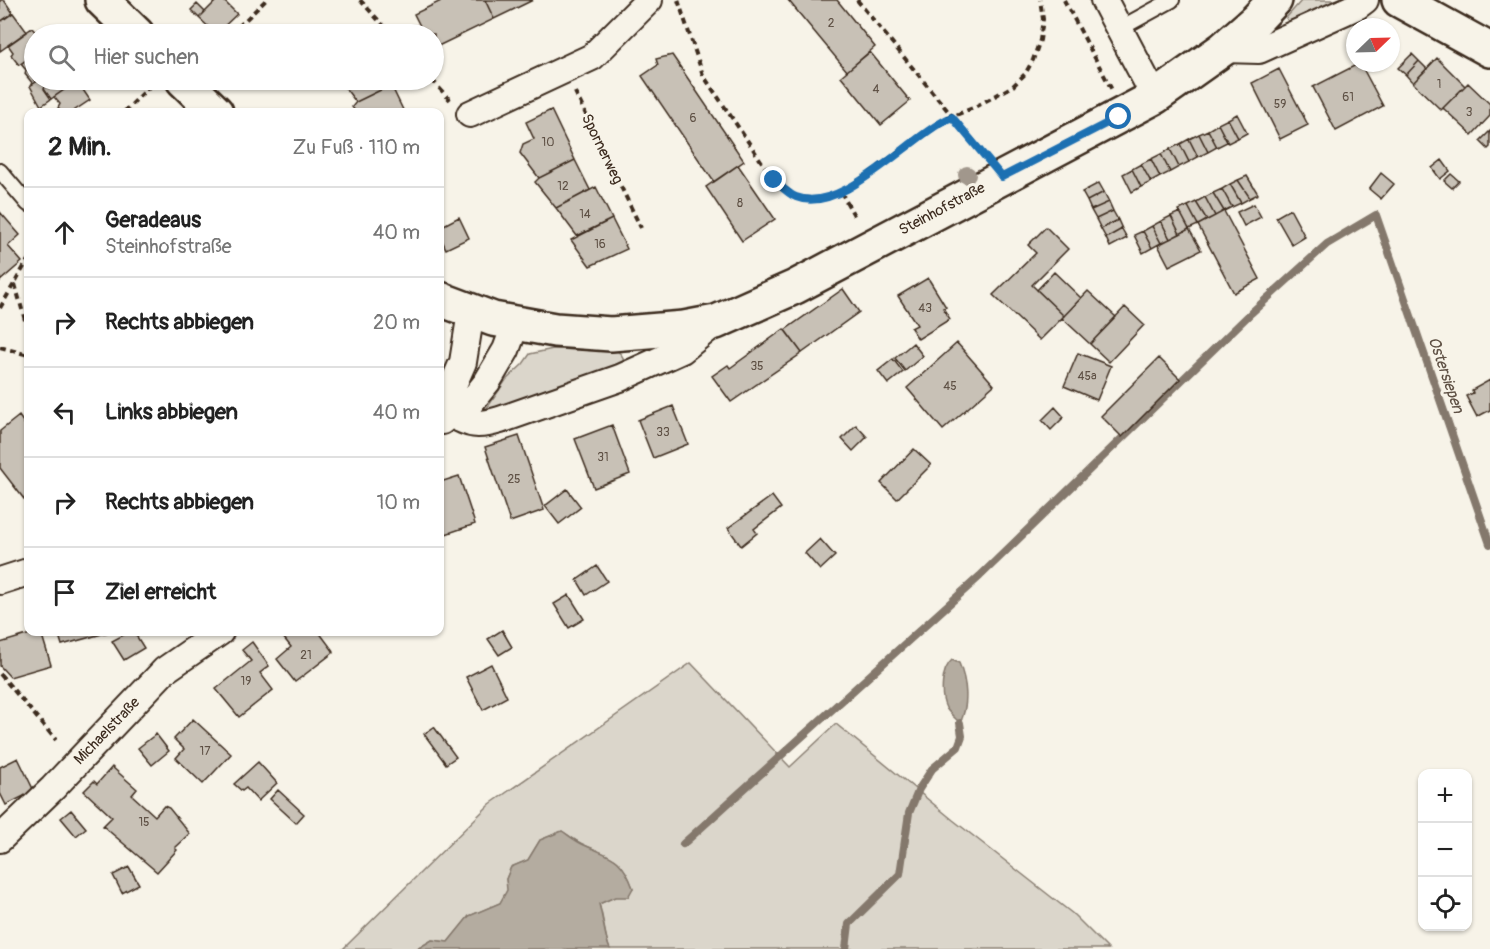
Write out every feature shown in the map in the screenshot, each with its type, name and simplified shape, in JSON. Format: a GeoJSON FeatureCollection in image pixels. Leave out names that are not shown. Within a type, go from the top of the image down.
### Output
{"type":"FeatureCollection","features":[{"type":"Feature","properties":{"kind":"street"},"geometry":{"type":"LineString","coordinates":[[102,0],[127,24]]}},
{"type":"Feature","properties":{"kind":"street"},"geometry":{"type":"LineString","coordinates":[[470,114],[592,57],[650,0]]}},
{"type":"Feature","properties":{"kind":"street"},"geometry":{"type":"LineString","coordinates":[[1104,0],[1155,97]]}},
{"type":"Feature","properties":{"kind":"street","name":"Steinhofstraße"},"geometry":{"type":"LineString","coordinates":[[444,301],[471,312],[555,330],[611,334],[684,328],[716,322],[795,287],[1155,97],[1223,49],[1275,0]]}},
{"type":"Feature","properties":{"kind":"street"},"geometry":{"type":"LineString","coordinates":[[1223,49],[1259,50],[1357,6],[1365,0]]}},
{"type":"Feature","properties":{"kind":"street"},"geometry":{"type":"LineString","coordinates":[[1400,0],[1490,50]]}},
{"type":"Feature","properties":{"kind":"street"},"geometry":{"type":"LineString","coordinates":[[193,90],[212,108]]}},
{"type":"Feature","properties":{"kind":"street"},"geometry":{"type":"LineString","coordinates":[[445,418],[449,394],[463,362],[471,312]]}},
{"type":"Feature","properties":{"kind":"street","name":"Steinhofstraße"},"geometry":{"type":"LineString","coordinates":[[445,418],[481,426],[620,378],[682,350],[716,322]]}},
{"type":"Feature","properties":{"kind":"street"},"geometry":{"type":"LineString","coordinates":[[445,418],[467,407],[487,382],[506,350],[516,323]]}},
{"type":"Feature","properties":{"kind":"street"},"geometry":{"type":"LineString","coordinates":[[0,581],[24,573]]}},
{"type":"Feature","properties":{"kind":"street","name":"Michaelstraße"},"geometry":{"type":"LineString","coordinates":[[0,839],[53,788],[165,670],[214,636]]}},
{"type":"Feature","properties":{"kind":"lane"},"geometry":{"type":"LineString","coordinates":[[1119,29],[1172,0]]}},
{"type":"Feature","properties":{"kind":"lane"},"geometry":{"type":"LineString","coordinates":[[0,171],[24,199]]}},
{"type":"Feature","properties":{"kind":"path"},"geometry":{"type":"LineString","coordinates":[[241,24],[266,0]]}},
{"type":"Feature","properties":{"kind":"path"},"geometry":{"type":"LineString","coordinates":[[360,0],[382,24]]}},
{"type":"Feature","properties":{"kind":"path"},"geometry":{"type":"LineString","coordinates":[[678,0],[704,75],[774,180],[796,197],[821,200],[841,192],[952,117],[1013,86],[1025,74],[1040,40],[1043,19],[1040,0]]}},
{"type":"Feature","properties":{"kind":"path"},"geometry":{"type":"LineString","coordinates":[[857,0],[1002,177]]}},
{"type":"Feature","properties":{"kind":"path"},"geometry":{"type":"LineString","coordinates":[[1064,0],[1125,114]]}},
{"type":"Feature","properties":{"kind":"path","name":"Spornerweg"},"geometry":{"type":"LineString","coordinates":[[564,70],[641,228]]}},
{"type":"Feature","properties":{"kind":"path"},"geometry":{"type":"LineString","coordinates":[[128,108],[147,90]]}},
{"type":"Feature","properties":{"kind":"path"},"geometry":{"type":"LineString","coordinates":[[841,192],[856,219]]}},
{"type":"Feature","properties":{"kind":"path"},"geometry":{"type":"LineString","coordinates":[[0,308],[24,267]]}},
{"type":"Feature","properties":{"kind":"path"},"geometry":{"type":"LineString","coordinates":[[15,283],[24,316]]}},
{"type":"Feature","properties":{"kind":"path"},"geometry":{"type":"LineString","coordinates":[[0,347],[24,354]]}},
{"type":"Feature","properties":{"kind":"path"},"geometry":{"type":"LineString","coordinates":[[0,674],[56,740]]}},
{"type":"Feature","properties":{"kind":"shaded area"},"geometry":{"type":"Polygon","coordinates":[[[1302,0],[1342,0],[1291,26],[1286,18],[1302,0]]]}},
{"type":"Feature","properties":{"kind":"shaded area"},"geometry":{"type":"Polygon","coordinates":[[[553,349],[617,351],[623,357],[623,366],[483,414],[506,380],[530,354],[553,349]]]}},
{"type":"Feature","properties":{"kind":"shaded area"},"geometry":{"type":"Polygon","coordinates":[[[952,660],[959,663],[964,678],[966,701],[960,723],[946,708],[943,697],[944,676],[952,660]]]}},
{"type":"Feature","properties":{"kind":"shaded area"},"geometry":{"type":"Polygon","coordinates":[[[691,663],[790,767],[836,724],[1073,914],[1108,949],[610,949],[599,904],[633,888],[629,877],[614,858],[579,843],[562,831],[540,840],[528,860],[511,867],[506,879],[508,890],[500,903],[469,916],[448,942],[432,940],[417,949],[343,949],[490,804],[691,663]]]}},
{"type":"Feature","properties":{"kind":"shaded area"},"geometry":{"type":"Polygon","coordinates":[[[562,831],[579,843],[614,858],[629,877],[633,888],[628,897],[615,897],[599,904],[610,949],[417,949],[432,940],[448,942],[469,916],[500,903],[507,890],[506,879],[511,867],[528,860],[540,840],[562,831]]]}},
{"type":"Feature","properties":{"kind":"building"},"geometry":{"type":"Polygon","coordinates":[[[0,0],[4,0],[13,13],[0,22],[0,0]]]}},
{"type":"Feature","properties":{"kind":"building"},"geometry":{"type":"Polygon","coordinates":[[[217,0],[223,0],[237,14],[226,24],[205,24],[199,18],[217,0]]]}},
{"type":"Feature","properties":{"kind":"building"},"geometry":{"type":"Polygon","coordinates":[[[443,0],[485,0],[494,19],[444,43],[444,24],[419,24],[414,14],[443,0]]]}},
{"type":"Feature","properties":{"kind":"building"},"geometry":{"type":"Polygon","coordinates":[[[485,0],[533,0],[494,19],[485,0]]]}},
{"type":"Feature","properties":{"kind":"building"},"geometry":{"type":"Polygon","coordinates":[[[788,0],[837,0],[875,47],[847,71],[788,0]]]}},
{"type":"Feature","properties":{"kind":"building"},"geometry":{"type":"Polygon","coordinates":[[[197,4],[205,12],[199,18],[191,10],[197,4]]]}},
{"type":"Feature","properties":{"kind":"building"},"geometry":{"type":"Polygon","coordinates":[[[13,13],[24,28],[24,34],[0,51],[0,22],[13,13]]]}},
{"type":"Feature","properties":{"kind":"building"},"geometry":{"type":"Polygon","coordinates":[[[24,34],[24,61],[19,65],[11,55],[13,52],[8,45],[24,34]]]}},
{"type":"Feature","properties":{"kind":"building"},"geometry":{"type":"Polygon","coordinates":[[[870,52],[910,101],[881,125],[841,76],[870,52]]]}},
{"type":"Feature","properties":{"kind":"building"},"geometry":{"type":"Polygon","coordinates":[[[1412,54],[1419,61],[1406,75],[1400,70],[1400,66],[1412,54]]]}},
{"type":"Feature","properties":{"kind":"building"},"geometry":{"type":"Polygon","coordinates":[[[672,55],[744,161],[714,182],[642,76],[658,65],[656,59],[672,55]]]}},
{"type":"Feature","properties":{"kind":"building"},"geometry":{"type":"Polygon","coordinates":[[[1437,58],[1465,86],[1441,110],[1413,83],[1437,58]]]}},
{"type":"Feature","properties":{"kind":"building"},"geometry":{"type":"Polygon","coordinates":[[[1419,61],[1427,69],[1413,83],[1406,75],[1419,61]]]}},
{"type":"Feature","properties":{"kind":"building"},"geometry":{"type":"Polygon","coordinates":[[[1279,69],[1308,125],[1280,139],[1252,83],[1279,69]]]}},
{"type":"Feature","properties":{"kind":"building"},"geometry":{"type":"Polygon","coordinates":[[[1346,70],[1346,72],[1365,72],[1383,106],[1336,131],[1313,87],[1346,70]]]}},
{"type":"Feature","properties":{"kind":"building"},"geometry":{"type":"Polygon","coordinates":[[[1468,83],[1490,104],[1490,116],[1472,135],[1443,108],[1468,83]]]}},
{"type":"Feature","properties":{"kind":"building"},"geometry":{"type":"Polygon","coordinates":[[[32,90],[45,90],[51,99],[41,106],[32,90]]]}},
{"type":"Feature","properties":{"kind":"building"},"geometry":{"type":"Polygon","coordinates":[[[45,90],[64,90],[51,99],[45,90]]]}},
{"type":"Feature","properties":{"kind":"building"},"geometry":{"type":"Polygon","coordinates":[[[64,90],[83,90],[90,100],[78,108],[58,108],[60,104],[54,97],[64,90]]]}},
{"type":"Feature","properties":{"kind":"building"},"geometry":{"type":"Polygon","coordinates":[[[347,90],[381,90],[356,102],[347,90]]]}},
{"type":"Feature","properties":{"kind":"building"},"geometry":{"type":"Polygon","coordinates":[[[381,90],[393,90],[402,108],[353,108],[356,102],[381,90]]]}},
{"type":"Feature","properties":{"kind":"building"},"geometry":{"type":"Polygon","coordinates":[[[551,110],[575,160],[539,178],[520,153],[523,144],[534,139],[526,122],[551,110]]]}},
{"type":"Feature","properties":{"kind":"building"},"geometry":{"type":"Polygon","coordinates":[[[1237,114],[1247,133],[1238,138],[1228,119],[1237,114]]]}},
{"type":"Feature","properties":{"kind":"building"},"geometry":{"type":"Polygon","coordinates":[[[1228,119],[1238,138],[1228,143],[1218,124],[1228,119]]]}},
{"type":"Feature","properties":{"kind":"building"},"geometry":{"type":"Polygon","coordinates":[[[1218,124],[1227,142],[1217,147],[1208,130],[1218,124]]]}},
{"type":"Feature","properties":{"kind":"building"},"geometry":{"type":"Polygon","coordinates":[[[1208,130],[1217,147],[1208,152],[1199,134],[1208,130]]]}},
{"type":"Feature","properties":{"kind":"building"},"geometry":{"type":"Polygon","coordinates":[[[1490,131],[1490,147],[1488,149],[1480,141],[1490,131]]]}},
{"type":"Feature","properties":{"kind":"building"},"geometry":{"type":"Polygon","coordinates":[[[1199,134],[1208,152],[1198,157],[1189,139],[1199,134]]]}},
{"type":"Feature","properties":{"kind":"building"},"geometry":{"type":"Polygon","coordinates":[[[1189,139],[1198,157],[1189,162],[1180,144],[1189,139]]]}},
{"type":"Feature","properties":{"kind":"building"},"geometry":{"type":"Polygon","coordinates":[[[1180,144],[1189,162],[1179,167],[1170,149],[1180,144]]]}},
{"type":"Feature","properties":{"kind":"building"},"geometry":{"type":"Polygon","coordinates":[[[1170,149],[1179,167],[1170,172],[1161,154],[1170,149]]]}},
{"type":"Feature","properties":{"kind":"building"},"geometry":{"type":"Polygon","coordinates":[[[1161,154],[1170,172],[1160,177],[1151,159],[1161,154]]]}},
{"type":"Feature","properties":{"kind":"building"},"geometry":{"type":"Polygon","coordinates":[[[1151,159],[1160,177],[1151,182],[1141,164],[1151,159]]]}},
{"type":"Feature","properties":{"kind":"building"},"geometry":{"type":"Polygon","coordinates":[[[575,160],[590,190],[556,208],[535,182],[575,160]]]}},
{"type":"Feature","properties":{"kind":"building"},"geometry":{"type":"Polygon","coordinates":[[[1442,160],[1450,171],[1440,179],[1432,168],[1442,160]]]}},
{"type":"Feature","properties":{"kind":"building"},"geometry":{"type":"Polygon","coordinates":[[[1141,164],[1151,182],[1141,187],[1132,169],[1141,164]]]}},
{"type":"Feature","properties":{"kind":"building"},"geometry":{"type":"Polygon","coordinates":[[[738,165],[775,219],[742,241],[706,187],[738,165]]]}},
{"type":"Feature","properties":{"kind":"building"},"geometry":{"type":"Polygon","coordinates":[[[1132,169],[1141,187],[1132,192],[1123,174],[1132,169]]]}},
{"type":"Feature","properties":{"kind":"building"},"geometry":{"type":"Polygon","coordinates":[[[1381,173],[1394,184],[1381,199],[1369,189],[1381,173]]]}},
{"type":"Feature","properties":{"kind":"building"},"geometry":{"type":"Polygon","coordinates":[[[1451,174],[1459,181],[1452,188],[1444,181],[1451,174]]]}},
{"type":"Feature","properties":{"kind":"building"},"geometry":{"type":"Polygon","coordinates":[[[1247,176],[1258,194],[1250,198],[1238,180],[1247,176]]]}},
{"type":"Feature","properties":{"kind":"building"},"geometry":{"type":"Polygon","coordinates":[[[1238,180],[1250,198],[1241,203],[1230,184],[1238,180]]]}},
{"type":"Feature","properties":{"kind":"building"},"geometry":{"type":"Polygon","coordinates":[[[1099,183],[1104,192],[1087,201],[1082,192],[1099,183]]]}},
{"type":"Feature","properties":{"kind":"building"},"geometry":{"type":"Polygon","coordinates":[[[1230,184],[1241,203],[1232,207],[1222,189],[1230,184]]]}},
{"type":"Feature","properties":{"kind":"building"},"geometry":{"type":"Polygon","coordinates":[[[596,187],[612,219],[577,236],[556,208],[596,187]]]}},
{"type":"Feature","properties":{"kind":"building"},"geometry":{"type":"Polygon","coordinates":[[[1222,189],[1232,207],[1224,211],[1213,193],[1222,189]]]}},
{"type":"Feature","properties":{"kind":"building"},"geometry":{"type":"Polygon","coordinates":[[[1104,192],[1109,202],[1091,210],[1087,201],[1104,192]]]}},
{"type":"Feature","properties":{"kind":"building"},"geometry":{"type":"Polygon","coordinates":[[[1213,193],[1224,211],[1215,216],[1205,197],[1213,193]]]}},
{"type":"Feature","properties":{"kind":"building"},"geometry":{"type":"Polygon","coordinates":[[[1205,197],[1215,216],[1207,220],[1196,202],[1205,197]]]}},
{"type":"Feature","properties":{"kind":"building"},"geometry":{"type":"Polygon","coordinates":[[[1109,202],[1113,211],[1096,219],[1091,210],[1109,202]]]}},
{"type":"Feature","properties":{"kind":"building"},"geometry":{"type":"Polygon","coordinates":[[[1196,202],[1207,220],[1198,225],[1188,206],[1196,202]]]}},
{"type":"Feature","properties":{"kind":"building"},"geometry":{"type":"Polygon","coordinates":[[[1254,204],[1261,217],[1244,226],[1237,212],[1254,204]]]}},
{"type":"Feature","properties":{"kind":"building"},"geometry":{"type":"Polygon","coordinates":[[[1188,206],[1198,225],[1189,229],[1179,210],[1188,206]]]}},
{"type":"Feature","properties":{"kind":"building"},"geometry":{"type":"Polygon","coordinates":[[[1290,209],[1305,237],[1292,245],[1276,217],[1290,209]]]}},
{"type":"Feature","properties":{"kind":"building"},"geometry":{"type":"Polygon","coordinates":[[[1113,211],[1118,220],[1101,229],[1096,219],[1113,211]]]}},
{"type":"Feature","properties":{"kind":"building"},"geometry":{"type":"Polygon","coordinates":[[[1224,211],[1260,279],[1234,293],[1198,225],[1224,211]]]}},
{"type":"Feature","properties":{"kind":"building"},"geometry":{"type":"Polygon","coordinates":[[[0,212],[20,235],[8,246],[22,262],[0,281],[0,212]]]}},
{"type":"Feature","properties":{"kind":"building"},"geometry":{"type":"Polygon","coordinates":[[[1180,212],[1189,229],[1180,234],[1171,216],[1180,212]]]}},
{"type":"Feature","properties":{"kind":"building"},"geometry":{"type":"Polygon","coordinates":[[[1171,216],[1180,234],[1170,239],[1161,221],[1171,216]]]}},
{"type":"Feature","properties":{"kind":"building"},"geometry":{"type":"Polygon","coordinates":[[[459,217],[469,238],[446,249],[444,225],[459,217]]]}},
{"type":"Feature","properties":{"kind":"building"},"geometry":{"type":"Polygon","coordinates":[[[612,219],[627,249],[590,266],[571,240],[612,219]]]}},
{"type":"Feature","properties":{"kind":"building"},"geometry":{"type":"Polygon","coordinates":[[[1118,220],[1122,229],[1106,238],[1101,229],[1118,220]]]}},
{"type":"Feature","properties":{"kind":"building"},"geometry":{"type":"Polygon","coordinates":[[[1161,221],[1170,239],[1161,243],[1152,226],[1161,221]]]}},
{"type":"Feature","properties":{"kind":"building"},"geometry":{"type":"Polygon","coordinates":[[[1152,226],[1161,243],[1152,248],[1143,231],[1152,226]]]}},
{"type":"Feature","properties":{"kind":"building"},"geometry":{"type":"Polygon","coordinates":[[[1046,227],[1068,249],[1032,285],[1064,316],[1040,340],[993,295],[1036,253],[1028,245],[1046,227]]]}},
{"type":"Feature","properties":{"kind":"building"},"geometry":{"type":"Polygon","coordinates":[[[1122,229],[1127,238],[1110,247],[1106,238],[1122,229]]]}},
{"type":"Feature","properties":{"kind":"building"},"geometry":{"type":"Polygon","coordinates":[[[1189,229],[1201,250],[1169,266],[1158,245],[1189,229]]]}},
{"type":"Feature","properties":{"kind":"building"},"geometry":{"type":"Polygon","coordinates":[[[1143,231],[1152,248],[1143,253],[1134,235],[1143,231]]]}},
{"type":"Feature","properties":{"kind":"building"},"geometry":{"type":"Polygon","coordinates":[[[1054,272],[1081,298],[1064,316],[1037,290],[1054,272]]]}},
{"type":"Feature","properties":{"kind":"building"},"geometry":{"type":"Polygon","coordinates":[[[928,278],[946,307],[943,308],[950,319],[918,339],[911,328],[917,325],[898,296],[928,278]]]}},
{"type":"Feature","properties":{"kind":"building"},"geometry":{"type":"Polygon","coordinates":[[[843,289],[859,312],[802,353],[785,330],[843,289]]]}},
{"type":"Feature","properties":{"kind":"building"},"geometry":{"type":"Polygon","coordinates":[[[1088,291],[1116,317],[1090,344],[1062,318],[1088,291]]]}},
{"type":"Feature","properties":{"kind":"building"},"geometry":{"type":"Polygon","coordinates":[[[1125,307],[1144,325],[1109,362],[1090,344],[1125,307]]]}},
{"type":"Feature","properties":{"kind":"building"},"geometry":{"type":"Polygon","coordinates":[[[784,329],[802,353],[731,402],[712,376],[728,365],[730,368],[784,329]]]}},
{"type":"Feature","properties":{"kind":"building"},"geometry":{"type":"Polygon","coordinates":[[[913,343],[923,356],[905,371],[895,358],[913,343]]]}},
{"type":"Feature","properties":{"kind":"building"},"geometry":{"type":"Polygon","coordinates":[[[957,343],[994,385],[943,430],[907,388],[957,343]]]}},
{"type":"Feature","properties":{"kind":"building"},"geometry":{"type":"Polygon","coordinates":[[[1078,353],[1111,366],[1097,400],[1064,386],[1078,353]]]}},
{"type":"Feature","properties":{"kind":"building"},"geometry":{"type":"Polygon","coordinates":[[[1159,358],[1180,379],[1122,437],[1101,416],[1159,358]]]}},
{"type":"Feature","properties":{"kind":"building"},"geometry":{"type":"Polygon","coordinates":[[[893,359],[903,372],[888,384],[878,371],[893,359]]]}},
{"type":"Feature","properties":{"kind":"building"},"geometry":{"type":"Polygon","coordinates":[[[1490,380],[1490,410],[1477,417],[1466,396],[1490,380]]]}},
{"type":"Feature","properties":{"kind":"building"},"geometry":{"type":"Polygon","coordinates":[[[673,406],[688,444],[653,458],[638,420],[673,406]]]}},
{"type":"Feature","properties":{"kind":"building"},"geometry":{"type":"Polygon","coordinates":[[[1055,407],[1064,417],[1051,430],[1042,420],[1055,407]]]}},
{"type":"Feature","properties":{"kind":"building"},"geometry":{"type":"Polygon","coordinates":[[[19,416],[24,423],[24,499],[0,468],[0,431],[19,416]]]}},
{"type":"Feature","properties":{"kind":"building"},"geometry":{"type":"Polygon","coordinates":[[[612,425],[630,474],[594,488],[575,439],[612,425]]]}},
{"type":"Feature","properties":{"kind":"building"},"geometry":{"type":"Polygon","coordinates":[[[856,425],[867,437],[853,451],[842,439],[856,425]]]}},
{"type":"Feature","properties":{"kind":"building"},"geometry":{"type":"Polygon","coordinates":[[[519,436],[544,510],[510,522],[485,447],[519,436]]]}},
{"type":"Feature","properties":{"kind":"building"},"geometry":{"type":"Polygon","coordinates":[[[914,449],[931,465],[897,499],[881,483],[914,449]]]}},
{"type":"Feature","properties":{"kind":"building"},"geometry":{"type":"Polygon","coordinates":[[[459,476],[475,524],[444,535],[444,481],[459,476]]]}},
{"type":"Feature","properties":{"kind":"building"},"geometry":{"type":"Polygon","coordinates":[[[567,489],[581,507],[559,524],[545,506],[567,489]]]}},
{"type":"Feature","properties":{"kind":"building"},"geometry":{"type":"Polygon","coordinates":[[[772,496],[781,508],[754,529],[757,533],[741,546],[728,528],[772,496]]]}},
{"type":"Feature","properties":{"kind":"building"},"geometry":{"type":"Polygon","coordinates":[[[820,539],[835,556],[820,570],[805,553],[820,539]]]}},
{"type":"Feature","properties":{"kind":"building"},"geometry":{"type":"Polygon","coordinates":[[[597,566],[607,581],[586,595],[577,580],[597,566]]]}},
{"type":"Feature","properties":{"kind":"building"},"geometry":{"type":"Polygon","coordinates":[[[569,595],[584,619],[569,628],[554,604],[569,595]]]}},
{"type":"Feature","properties":{"kind":"building"},"geometry":{"type":"Polygon","coordinates":[[[502,630],[512,647],[499,655],[488,639],[502,630]]]}},
{"type":"Feature","properties":{"kind":"building"},"geometry":{"type":"Polygon","coordinates":[[[24,636],[42,636],[51,665],[10,677],[0,666],[0,643],[24,636]]]}},
{"type":"Feature","properties":{"kind":"building"},"geometry":{"type":"Polygon","coordinates":[[[59,636],[95,636],[62,645],[59,636]]]}},
{"type":"Feature","properties":{"kind":"building"},"geometry":{"type":"Polygon","coordinates":[[[121,636],[136,636],[144,648],[124,660],[112,641],[121,636]]]}},
{"type":"Feature","properties":{"kind":"building"},"geometry":{"type":"Polygon","coordinates":[[[282,636],[322,636],[334,652],[295,682],[277,659],[291,647],[282,636]]]}},
{"type":"Feature","properties":{"kind":"building"},"geometry":{"type":"Polygon","coordinates":[[[252,642],[269,666],[260,673],[273,690],[239,717],[216,689],[251,661],[242,650],[252,642]]]}},
{"type":"Feature","properties":{"kind":"building"},"geometry":{"type":"Polygon","coordinates":[[[491,664],[507,697],[483,710],[466,677],[491,664]]]}},
{"type":"Feature","properties":{"kind":"building"},"geometry":{"type":"Polygon","coordinates":[[[193,719],[231,754],[203,784],[176,758],[184,749],[174,739],[193,719]]]}},
{"type":"Feature","properties":{"kind":"building"},"geometry":{"type":"Polygon","coordinates":[[[434,727],[456,757],[446,764],[424,734],[434,727]]]}},
{"type":"Feature","properties":{"kind":"building"},"geometry":{"type":"Polygon","coordinates":[[[156,734],[169,751],[152,765],[138,748],[156,734]]]}},
{"type":"Feature","properties":{"kind":"building"},"geometry":{"type":"Polygon","coordinates":[[[18,758],[34,791],[6,805],[0,793],[0,767],[18,758]]]}},
{"type":"Feature","properties":{"kind":"building"},"geometry":{"type":"Polygon","coordinates":[[[258,762],[277,783],[258,801],[246,788],[242,791],[234,784],[258,762]]]}},
{"type":"Feature","properties":{"kind":"building"},"geometry":{"type":"Polygon","coordinates":[[[112,767],[137,789],[132,795],[155,816],[164,806],[169,808],[190,834],[175,848],[177,850],[157,872],[103,826],[112,817],[84,791],[94,781],[97,784],[112,767]]]}},
{"type":"Feature","properties":{"kind":"building"},"geometry":{"type":"Polygon","coordinates":[[[278,790],[304,814],[296,823],[270,799],[278,790]]]}},
{"type":"Feature","properties":{"kind":"building"},"geometry":{"type":"Polygon","coordinates":[[[71,810],[86,828],[76,836],[61,818],[71,810]]]}},
{"type":"Feature","properties":{"kind":"building"},"geometry":{"type":"Polygon","coordinates":[[[129,867],[139,884],[122,893],[113,875],[129,867]]]}},
{"type":"Feature","properties":{"kind":"waterway","name":"Ostersiepen"},"geometry":{"type":"LineString","coordinates":[[683,844],[980,576],[1251,313],[1327,244],[1376,215],[1490,544]]}},
{"type":"Feature","properties":{"kind":"waterway"},"geometry":{"type":"LineString","coordinates":[[846,949],[849,924],[900,874],[909,813],[919,789],[932,769],[958,747],[962,736],[960,723]]}},
{"type":"Feature","properties":{"kind":"route"},"geometry":{"type":"LineString","coordinates":[[774,180],[796,197],[821,200],[848,189],[952,117],[1002,177],[1119,117]]}}]}
